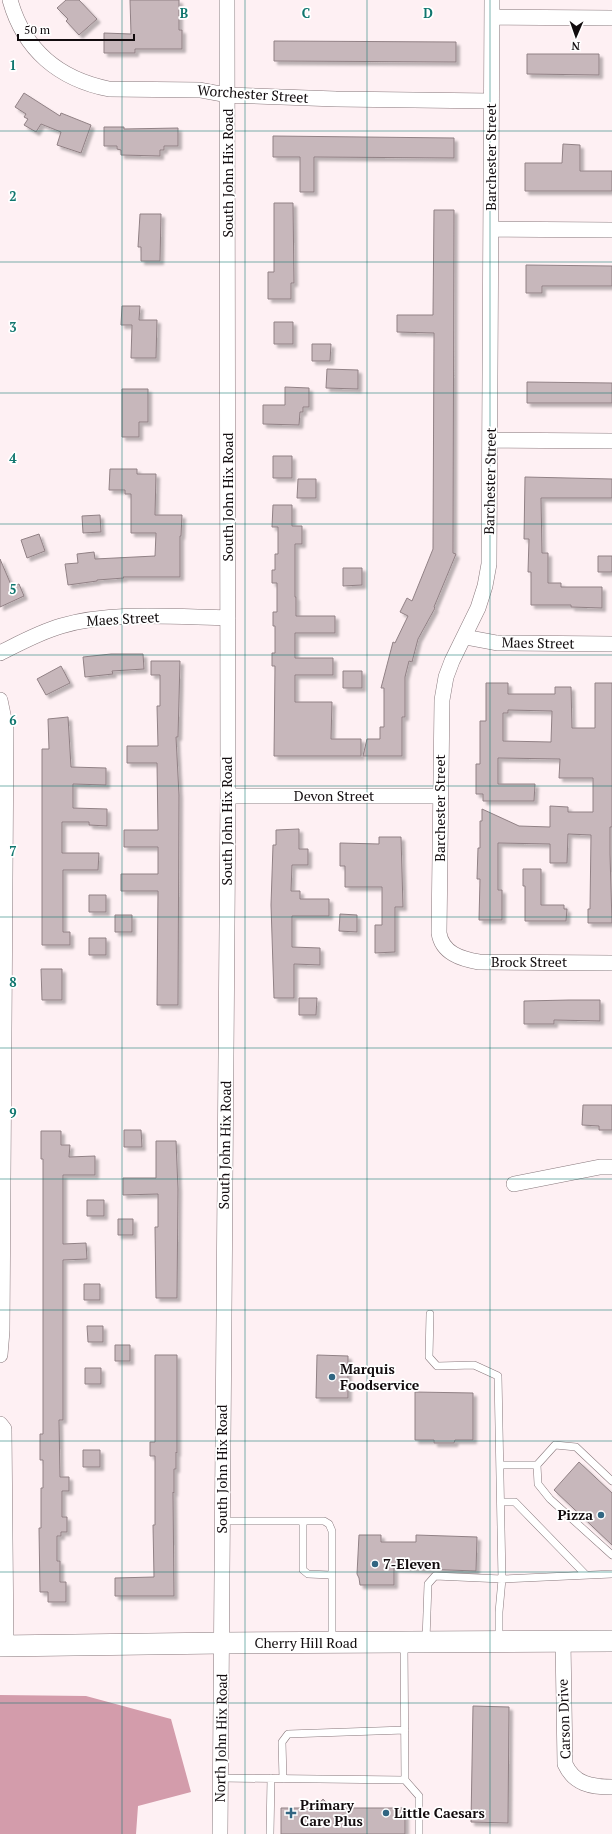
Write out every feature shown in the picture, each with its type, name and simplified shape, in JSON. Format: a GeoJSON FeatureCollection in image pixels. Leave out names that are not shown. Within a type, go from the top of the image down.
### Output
{"type":"FeatureCollection","features":[{"type":"Feature","properties":{"kind":"main road","name":"Cherry Hill Road"},"geometry":{"type":"LineString","coordinates":[[3,1646],[222,1643],[612,1642]]}},
{"type":"Feature","properties":{"kind":"street","name":"Worchester Street"},"geometry":{"type":"LineString","coordinates":[[10,0],[22,32],[50,65],[76,79],[109,90],[200,90],[227,95],[336,99],[491,100]]}},
{"type":"Feature","properties":{"kind":"street","name":"South John Hix Road"},"geometry":{"type":"LineString","coordinates":[[222,1643],[221,1522],[228,796],[227,0]]}},
{"type":"Feature","properties":{"kind":"street","name":"Barchester Street"},"geometry":{"type":"LineString","coordinates":[[448,951],[442,944],[439,933],[442,700],[446,677],[452,661],[465,637],[483,594],[489,564],[492,0]]}},
{"type":"Feature","properties":{"kind":"street"},"geometry":{"type":"LineString","coordinates":[[492,17],[612,18]]}},
{"type":"Feature","properties":{"kind":"street"},"geometry":{"type":"LineString","coordinates":[[491,229],[612,230]]}},
{"type":"Feature","properties":{"kind":"street"},"geometry":{"type":"LineString","coordinates":[[490,440],[612,441]]}},
{"type":"Feature","properties":{"kind":"street","name":"Maes Street"},"geometry":{"type":"LineString","coordinates":[[0,653],[37,634],[83,620],[124,617],[228,618]]}},
{"type":"Feature","properties":{"kind":"street","name":"Maes Street"},"geometry":{"type":"LineString","coordinates":[[465,637],[497,643],[612,644]]}},
{"type":"Feature","properties":{"kind":"street"},"geometry":{"type":"LineString","coordinates":[[0,700],[6,729],[2,896],[2,1331],[0,1354]]}},
{"type":"Feature","properties":{"kind":"street","name":"Devon Street"},"geometry":{"type":"LineString","coordinates":[[228,796],[441,796]]}},
{"type":"Feature","properties":{"kind":"street","name":"Brock Street"},"geometry":{"type":"LineString","coordinates":[[448,951],[465,960],[479,962],[612,963]]}},
{"type":"Feature","properties":{"kind":"street"},"geometry":{"type":"LineString","coordinates":[[514,1184],[600,1168],[612,1168]]}},
{"type":"Feature","properties":{"kind":"street"},"geometry":{"type":"LineString","coordinates":[[0,1424],[4,1429],[3,1646]]}},
{"type":"Feature","properties":{"kind":"street","name":"Carson Drive"},"geometry":{"type":"LineString","coordinates":[[562,1642],[565,1764],[569,1772],[582,1783],[594,1786],[612,1787]]}},
{"type":"Feature","properties":{"kind":"street","name":"North John Hix Road"},"geometry":{"type":"LineString","coordinates":[[220,1834],[222,1643]]}},
{"type":"Feature","properties":{"kind":"lane"},"geometry":{"type":"LineString","coordinates":[[430,1314],[429,1357],[437,1366],[474,1365],[498,1376],[502,1579],[499,1612],[499,1642]]}},
{"type":"Feature","properties":{"kind":"lane"},"geometry":{"type":"LineString","coordinates":[[612,1481],[576,1447],[555,1445],[537,1465],[538,1484],[550,1499],[612,1555]]}},
{"type":"Feature","properties":{"kind":"lane"},"geometry":{"type":"LineString","coordinates":[[500,1465],[537,1465]]}},
{"type":"Feature","properties":{"kind":"lane"},"geometry":{"type":"LineString","coordinates":[[501,1502],[515,1502],[586,1575]]}},
{"type":"Feature","properties":{"kind":"lane"},"geometry":{"type":"LineString","coordinates":[[221,1522],[324,1521],[329,1524],[332,1531],[332,1643]]}},
{"type":"Feature","properties":{"kind":"lane"},"geometry":{"type":"LineString","coordinates":[[303,1522],[303,1570],[308,1574],[331,1575]]}},
{"type":"Feature","properties":{"kind":"lane"},"geometry":{"type":"LineString","coordinates":[[426,1643],[428,1584],[435,1576],[502,1579],[612,1574]]}},
{"type":"Feature","properties":{"kind":"lane"},"geometry":{"type":"LineString","coordinates":[[404,1643],[406,1780],[419,1796],[419,1834]]}},
{"type":"Feature","properties":{"kind":"lane"},"geometry":{"type":"LineString","coordinates":[[282,1779],[282,1742],[288,1734],[405,1730]]}},
{"type":"Feature","properties":{"kind":"lane"},"geometry":{"type":"LineString","coordinates":[[220,1778],[406,1780]]}},
{"type":"Feature","properties":{"kind":"lane"},"geometry":{"type":"LineString","coordinates":[[270,1834],[271,1778]]}},
{"type":"Feature","properties":{"kind":"shaded area"},"geometry":{"type":"Polygon","coordinates":[[[0,1695],[86,1696],[171,1719],[191,1792],[138,1806],[136,1834],[0,1834],[0,1695]]]}},
{"type":"Feature","properties":{"kind":"building"},"geometry":{"type":"Polygon","coordinates":[[[66,0],[79,0],[97,19],[79,35],[66,21],[68,19],[57,8],[66,0]]]}},
{"type":"Feature","properties":{"kind":"building"},"geometry":{"type":"Polygon","coordinates":[[[130,0],[179,0],[179,30],[182,30],[182,49],[135,49],[135,53],[104,53],[104,33],[131,34],[130,0]]]}},
{"type":"Feature","properties":{"kind":"building"},"geometry":{"type":"Polygon","coordinates":[[[274,41],[456,42],[456,62],[274,61],[274,41]]]}},
{"type":"Feature","properties":{"kind":"building"},"geometry":{"type":"Polygon","coordinates":[[[527,54],[599,54],[599,75],[527,74],[527,54]]]}},
{"type":"Feature","properties":{"kind":"building"},"geometry":{"type":"Polygon","coordinates":[[[24,93],[60,116],[61,113],[91,125],[81,153],[57,145],[61,132],[41,124],[36,132],[24,125],[28,119],[24,117],[26,114],[15,107],[24,93]]]}},
{"type":"Feature","properties":{"kind":"building"},"geometry":{"type":"Polygon","coordinates":[[[104,127],[124,127],[124,129],[178,128],[178,146],[164,146],[164,150],[160,150],[160,156],[121,155],[121,150],[117,149],[117,146],[104,146],[104,127]]]}},
{"type":"Feature","properties":{"kind":"building"},"geometry":{"type":"Polygon","coordinates":[[[273,136],[454,138],[454,158],[314,157],[314,192],[300,192],[300,157],[273,157],[273,136]]]}},
{"type":"Feature","properties":{"kind":"building"},"geometry":{"type":"Polygon","coordinates":[[[563,144],[580,145],[580,171],[612,171],[612,191],[525,191],[525,163],[562,163],[563,144]]]}},
{"type":"Feature","properties":{"kind":"building"},"geometry":{"type":"Polygon","coordinates":[[[274,203],[293,203],[294,283],[291,283],[291,299],[268,299],[268,272],[274,272],[274,203]]]}},
{"type":"Feature","properties":{"kind":"building"},"geometry":{"type":"Polygon","coordinates":[[[434,210],[454,210],[453,553],[456,554],[434,607],[435,608],[418,639],[412,662],[409,661],[405,677],[405,717],[402,717],[402,756],[363,756],[367,739],[380,739],[380,727],[384,727],[384,688],[381,688],[393,642],[395,643],[408,616],[400,612],[407,598],[412,601],[433,549],[434,333],[397,332],[397,315],[433,315],[434,210]]]}},
{"type":"Feature","properties":{"kind":"building"},"geometry":{"type":"Polygon","coordinates":[[[140,214],[161,214],[160,261],[141,261],[141,247],[138,247],[140,214]]]}},
{"type":"Feature","properties":{"kind":"building"},"geometry":{"type":"Polygon","coordinates":[[[526,265],[612,266],[612,286],[542,286],[542,293],[526,293],[526,265]]]}},
{"type":"Feature","properties":{"kind":"building"},"geometry":{"type":"Polygon","coordinates":[[[122,306],[140,306],[139,320],[157,320],[156,358],[131,358],[132,325],[121,325],[122,306]]]}},
{"type":"Feature","properties":{"kind":"building"},"geometry":{"type":"Polygon","coordinates":[[[274,322],[293,322],[293,344],[274,344],[274,322]]]}},
{"type":"Feature","properties":{"kind":"building"},"geometry":{"type":"Polygon","coordinates":[[[312,344],[331,344],[330,361],[312,361],[312,344]]]}},
{"type":"Feature","properties":{"kind":"building"},"geometry":{"type":"Polygon","coordinates":[[[327,369],[358,370],[358,389],[326,388],[327,369]]]}},
{"type":"Feature","properties":{"kind":"building"},"geometry":{"type":"Polygon","coordinates":[[[527,382],[612,383],[612,403],[527,403],[527,382]]]}},
{"type":"Feature","properties":{"kind":"building"},"geometry":{"type":"Polygon","coordinates":[[[285,387],[309,388],[309,407],[303,407],[303,412],[300,412],[299,425],[263,424],[263,405],[285,405],[285,387]]]}},
{"type":"Feature","properties":{"kind":"building"},"geometry":{"type":"Polygon","coordinates":[[[122,389],[148,389],[148,422],[139,422],[139,437],[122,437],[122,389]]]}},
{"type":"Feature","properties":{"kind":"building"},"geometry":{"type":"Polygon","coordinates":[[[273,456],[292,456],[292,478],[273,478],[273,456]]]}},
{"type":"Feature","properties":{"kind":"building"},"geometry":{"type":"Polygon","coordinates":[[[110,469],[137,469],[137,474],[156,474],[155,515],[182,515],[180,536],[180,577],[123,577],[124,578],[97,580],[68,585],[65,564],[78,563],[77,554],[94,552],[95,559],[155,556],[156,533],[131,533],[131,494],[125,494],[125,490],[109,490],[110,469]]]}},
{"type":"Feature","properties":{"kind":"building"},"geometry":{"type":"Polygon","coordinates":[[[525,477],[612,479],[612,498],[541,498],[542,553],[548,553],[548,583],[561,583],[561,587],[602,587],[602,608],[571,607],[571,605],[531,605],[531,572],[528,572],[529,539],[524,539],[525,477]]]}},
{"type":"Feature","properties":{"kind":"building"},"geometry":{"type":"Polygon","coordinates":[[[298,479],[316,479],[316,498],[297,498],[298,479]]]}},
{"type":"Feature","properties":{"kind":"building"},"geometry":{"type":"Polygon","coordinates":[[[273,505],[292,505],[292,526],[302,526],[302,544],[295,544],[296,616],[335,616],[335,633],[295,633],[295,658],[333,658],[333,675],[295,675],[295,702],[332,702],[331,739],[361,739],[361,756],[274,756],[275,666],[272,666],[272,653],[275,653],[275,626],[273,626],[273,612],[277,612],[277,583],[272,583],[272,570],[275,570],[275,554],[278,554],[278,527],[272,527],[273,505]]]}},
{"type":"Feature","properties":{"kind":"building"},"geometry":{"type":"Polygon","coordinates":[[[100,515],[101,532],[83,533],[82,516],[100,515]]]}},
{"type":"Feature","properties":{"kind":"building"},"geometry":{"type":"Polygon","coordinates":[[[39,534],[45,551],[27,558],[21,540],[39,534]]]}},
{"type":"Feature","properties":{"kind":"building"},"geometry":{"type":"Polygon","coordinates":[[[598,556],[612,556],[612,572],[598,572],[598,556]]]}},
{"type":"Feature","properties":{"kind":"building"},"geometry":{"type":"Polygon","coordinates":[[[0,559],[12,587],[19,584],[24,596],[0,607],[0,559]]]}},
{"type":"Feature","properties":{"kind":"building"},"geometry":{"type":"Polygon","coordinates":[[[343,568],[362,568],[362,585],[343,586],[343,568]]]}},
{"type":"Feature","properties":{"kind":"building"},"geometry":{"type":"Polygon","coordinates":[[[111,654],[143,654],[144,669],[112,671],[113,674],[85,677],[83,657],[111,654]]]}},
{"type":"Feature","properties":{"kind":"building"},"geometry":{"type":"Polygon","coordinates":[[[151,661],[180,661],[178,737],[176,737],[179,795],[178,1005],[157,1005],[158,891],[121,891],[121,874],[158,874],[158,847],[124,847],[124,830],[158,830],[157,763],[127,763],[127,746],[158,746],[157,706],[160,706],[160,675],[151,675],[151,661]]]}},
{"type":"Feature","properties":{"kind":"building"},"geometry":{"type":"Polygon","coordinates":[[[61,666],[70,683],[46,695],[37,679],[61,666]]]}},
{"type":"Feature","properties":{"kind":"building"},"geometry":{"type":"Polygon","coordinates":[[[343,671],[362,671],[362,688],[343,688],[343,671]]]}},
{"type":"Feature","properties":{"kind":"building"},"geometry":{"type":"Polygon","coordinates":[[[486,683],[508,683],[508,694],[555,694],[555,687],[571,687],[572,728],[595,728],[595,683],[612,683],[612,827],[610,827],[610,854],[612,923],[588,923],[588,909],[590,909],[591,835],[568,834],[567,863],[550,863],[550,844],[498,843],[498,890],[502,890],[502,920],[479,920],[480,879],[477,879],[478,848],[480,848],[480,821],[482,821],[482,809],[519,826],[550,827],[550,806],[568,807],[568,812],[593,812],[593,778],[559,778],[560,759],[498,758],[498,784],[535,784],[534,801],[483,801],[483,794],[476,794],[476,764],[480,764],[480,721],[486,721],[486,683]],[[508,710],[508,713],[503,713],[503,741],[551,742],[552,711],[508,710]]]}},
{"type":"Feature","properties":{"kind":"building"},"geometry":{"type":"Polygon","coordinates":[[[68,717],[71,767],[106,768],[106,785],[73,784],[73,808],[107,809],[107,826],[89,825],[89,822],[62,822],[62,853],[99,853],[98,870],[63,870],[63,932],[70,932],[70,945],[42,945],[42,749],[49,749],[48,719],[68,717]]]}},
{"type":"Feature","properties":{"kind":"building"},"geometry":{"type":"Polygon","coordinates":[[[299,829],[299,849],[308,849],[308,865],[292,865],[291,891],[300,891],[300,899],[329,899],[329,916],[292,916],[292,947],[320,948],[320,965],[294,964],[294,998],[274,998],[271,905],[273,845],[276,845],[276,830],[299,829]]]}},
{"type":"Feature","properties":{"kind":"building"},"geometry":{"type":"Polygon","coordinates":[[[379,837],[401,837],[403,907],[395,907],[395,952],[375,953],[375,925],[382,925],[382,887],[345,887],[345,866],[340,866],[340,843],[379,844],[379,837]]]}},
{"type":"Feature","properties":{"kind":"building"},"geometry":{"type":"Polygon","coordinates":[[[523,869],[541,869],[541,905],[564,905],[564,909],[567,909],[566,921],[525,921],[525,886],[523,886],[523,869]]]}},
{"type":"Feature","properties":{"kind":"building"},"geometry":{"type":"Polygon","coordinates":[[[89,895],[106,895],[106,912],[89,912],[89,895]]]}},
{"type":"Feature","properties":{"kind":"building"},"geometry":{"type":"Polygon","coordinates":[[[340,914],[357,915],[357,932],[339,931],[340,914]]]}},
{"type":"Feature","properties":{"kind":"building"},"geometry":{"type":"Polygon","coordinates":[[[115,915],[132,915],[132,932],[115,932],[115,915]]]}},
{"type":"Feature","properties":{"kind":"building"},"geometry":{"type":"Polygon","coordinates":[[[89,938],[106,938],[106,955],[89,955],[89,938]]]}},
{"type":"Feature","properties":{"kind":"building"},"geometry":{"type":"Polygon","coordinates":[[[41,969],[62,969],[62,1000],[42,1000],[41,969]]]}},
{"type":"Feature","properties":{"kind":"building"},"geometry":{"type":"Polygon","coordinates":[[[299,998],[317,998],[316,1015],[299,1015],[299,998]]]}},
{"type":"Feature","properties":{"kind":"building"},"geometry":{"type":"Polygon","coordinates":[[[600,1000],[600,1021],[554,1020],[554,1024],[524,1024],[524,1001],[600,1000]]]}},
{"type":"Feature","properties":{"kind":"building"},"geometry":{"type":"Polygon","coordinates":[[[583,1105],[612,1105],[612,1130],[599,1130],[599,1126],[582,1125],[583,1105]]]}},
{"type":"Feature","properties":{"kind":"building"},"geometry":{"type":"Polygon","coordinates":[[[124,1130],[141,1130],[142,1147],[124,1147],[124,1130]]]}},
{"type":"Feature","properties":{"kind":"building"},"geometry":{"type":"Polygon","coordinates":[[[41,1131],[61,1131],[61,1145],[70,1145],[69,1157],[95,1156],[95,1175],[63,1175],[63,1244],[86,1243],[87,1259],[63,1260],[63,1420],[59,1420],[60,1477],[69,1477],[69,1491],[62,1491],[62,1517],[67,1517],[67,1532],[61,1532],[61,1536],[57,1536],[57,1561],[60,1561],[60,1582],[66,1582],[66,1602],[48,1602],[48,1592],[40,1592],[39,1528],[41,1528],[41,1488],[43,1488],[43,1460],[40,1460],[40,1434],[43,1434],[43,1159],[41,1159],[41,1131]]]}},
{"type":"Feature","properties":{"kind":"building"},"geometry":{"type":"Polygon","coordinates":[[[156,1141],[176,1141],[178,1189],[177,1298],[156,1298],[155,1227],[158,1227],[158,1194],[123,1195],[123,1178],[156,1178],[156,1141]]]}},
{"type":"Feature","properties":{"kind":"building"},"geometry":{"type":"Polygon","coordinates":[[[87,1200],[104,1200],[104,1216],[87,1216],[87,1200]]]}},
{"type":"Feature","properties":{"kind":"building"},"geometry":{"type":"Polygon","coordinates":[[[118,1219],[133,1219],[133,1235],[118,1235],[118,1219]]]}},
{"type":"Feature","properties":{"kind":"building"},"geometry":{"type":"Polygon","coordinates":[[[84,1284],[100,1284],[100,1300],[84,1300],[84,1284]]]}},
{"type":"Feature","properties":{"kind":"building"},"geometry":{"type":"Polygon","coordinates":[[[87,1326],[103,1326],[103,1342],[88,1342],[87,1326]]]}},
{"type":"Feature","properties":{"kind":"building"},"geometry":{"type":"Polygon","coordinates":[[[115,1345],[130,1345],[130,1361],[115,1361],[115,1345]]]}},
{"type":"Feature","properties":{"kind":"building"},"geometry":{"type":"Polygon","coordinates":[[[155,1355],[177,1355],[177,1453],[176,1452],[176,1469],[174,1469],[174,1493],[173,1492],[174,1596],[115,1596],[115,1578],[154,1577],[153,1525],[155,1525],[155,1456],[150,1456],[150,1442],[155,1442],[155,1355]]]}},
{"type":"Feature","properties":{"kind":"building","name":"Marquis Foodservice"},"geometry":{"type":"Polygon","coordinates":[[[317,1355],[348,1356],[348,1398],[316,1398],[317,1355]]]}},
{"type":"Feature","properties":{"kind":"building"},"geometry":{"type":"Polygon","coordinates":[[[85,1368],[101,1368],[101,1384],[85,1384],[85,1368]]]}},
{"type":"Feature","properties":{"kind":"building"},"geometry":{"type":"Polygon","coordinates":[[[415,1392],[473,1393],[473,1440],[455,1440],[454,1443],[434,1443],[434,1440],[415,1440],[415,1392]]]}},
{"type":"Feature","properties":{"kind":"building"},"geometry":{"type":"Polygon","coordinates":[[[83,1450],[100,1450],[100,1467],[83,1467],[83,1450]]]}},
{"type":"Feature","properties":{"kind":"building"},"geometry":{"type":"Polygon","coordinates":[[[579,1462],[612,1493],[612,1545],[554,1490],[579,1462]]]}},
{"type":"Feature","properties":{"kind":"building"},"geometry":{"type":"Polygon","coordinates":[[[359,1535],[381,1535],[381,1542],[416,1542],[416,1535],[477,1537],[476,1571],[394,1568],[394,1585],[360,1585],[357,1574],[359,1535]]]}},
{"type":"Feature","properties":{"kind":"building"},"geometry":{"type":"Polygon","coordinates":[[[473,1706],[509,1707],[508,1823],[471,1822],[473,1706]]]}},
{"type":"Feature","properties":{"kind":"building"},"geometry":{"type":"Polygon","coordinates":[[[323,1799],[332,1808],[405,1808],[405,1834],[281,1834],[281,1808],[315,1808],[323,1799]]]}},
{"type":"Feature","properties":{"kind":"place","name":"Marquis Foodservice"},"geometry":{"type":"Point","coordinates":[332,1377]}},
{"type":"Feature","properties":{"kind":"place","name":"Pizza"},"geometry":{"type":"Point","coordinates":[601,1515]}},
{"type":"Feature","properties":{"kind":"place","name":"7-Eleven"},"geometry":{"type":"Point","coordinates":[375,1564]}},
{"type":"Feature","properties":{"kind":"place","name":"Primary Care Plus"},"geometry":{"type":"Point","coordinates":[291,1813]}},
{"type":"Feature","properties":{"kind":"place","name":"Little Caesars"},"geometry":{"type":"Point","coordinates":[386,1813]}}]}
